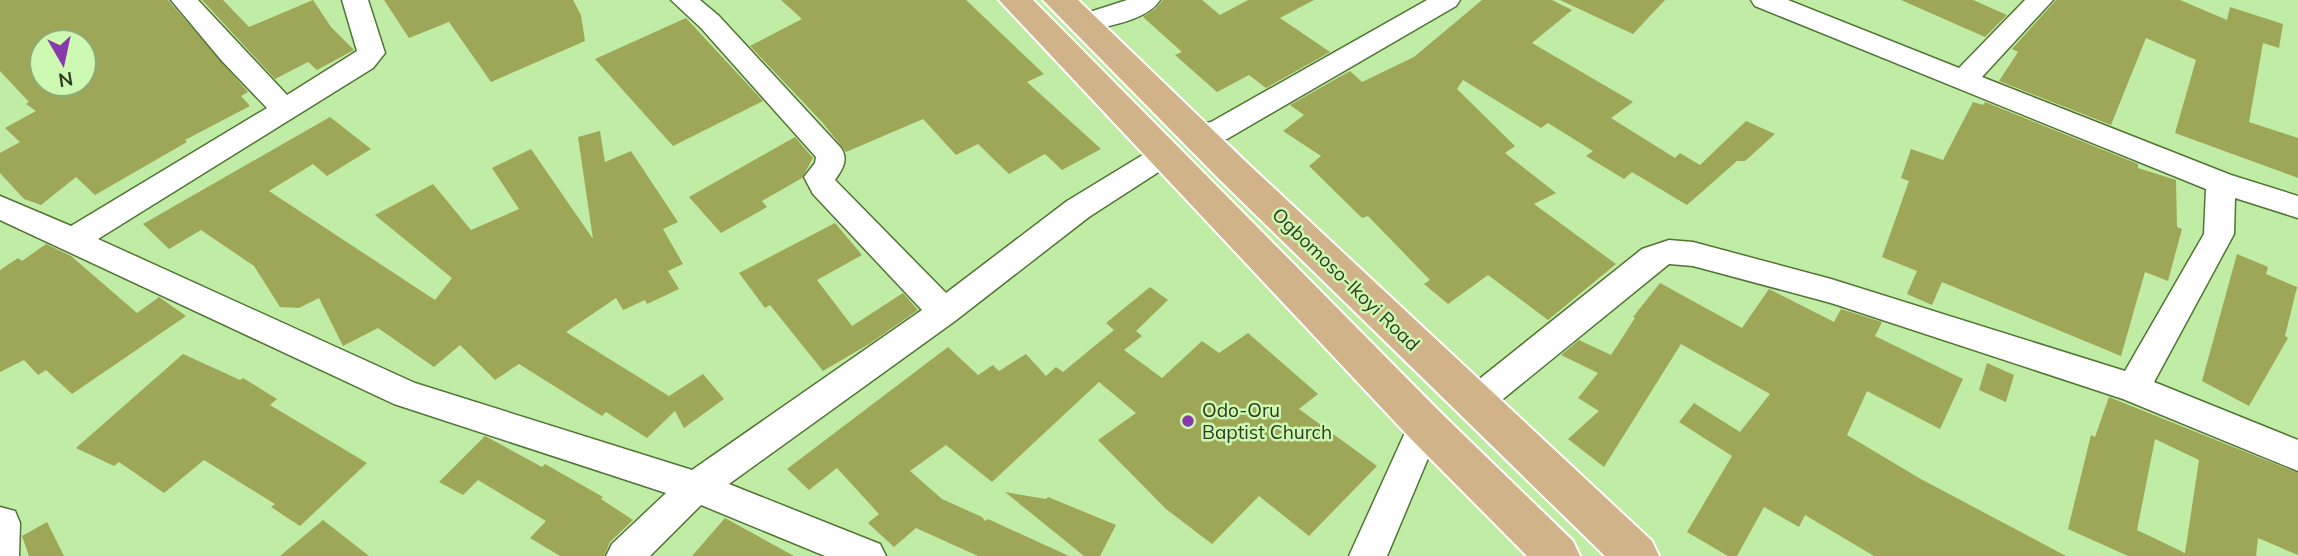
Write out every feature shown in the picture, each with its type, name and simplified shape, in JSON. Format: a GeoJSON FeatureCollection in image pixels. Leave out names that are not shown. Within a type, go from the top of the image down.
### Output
{"type":"FeatureCollection","features":[{"type":"Feature","properties":{"kind":"main road"},"geometry":{"type":"LineString","coordinates":[[1015,0],[1424,425],[1557,556]]}},
{"type":"Feature","properties":{"kind":"main road","name":"Ogbomoso-Ikoyi Road"},"geometry":{"type":"LineString","coordinates":[[1071,12],[1636,556]]}},
{"type":"Feature","properties":{"kind":"street"},"geometry":{"type":"LineString","coordinates":[[184,0],[285,110]]}},
{"type":"Feature","properties":{"kind":"street"},"geometry":{"type":"LineString","coordinates":[[71,241],[363,62],[371,53],[355,0]]}},
{"type":"Feature","properties":{"kind":"street"},"geometry":{"type":"LineString","coordinates":[[684,0],[710,22],[831,155],[829,167],[819,177],[822,186],[944,312]]}},
{"type":"Feature","properties":{"kind":"street"},"geometry":{"type":"LineString","coordinates":[[1071,12],[1131,9],[1147,0]]}},
{"type":"Feature","properties":{"kind":"street"},"geometry":{"type":"LineString","coordinates":[[1195,134],[1217,132],[1447,0]]}},
{"type":"Feature","properties":{"kind":"street"},"geometry":{"type":"LineString","coordinates":[[1764,0],[2221,183],[2298,207]]}},
{"type":"Feature","properties":{"kind":"street"},"geometry":{"type":"LineString","coordinates":[[1963,80],[2040,0]]}},
{"type":"Feature","properties":{"kind":"street"},"geometry":{"type":"LineString","coordinates":[[625,556],[696,487],[944,312],[1078,209],[1164,155]]}},
{"type":"Feature","properties":{"kind":"street"},"geometry":{"type":"LineString","coordinates":[[2133,388],[2219,234],[2221,183]]}},
{"type":"Feature","properties":{"kind":"street"},"geometry":{"type":"LineString","coordinates":[[0,208],[405,394],[696,487],[867,556]]}},
{"type":"Feature","properties":{"kind":"street"},"geometry":{"type":"LineString","coordinates":[[1475,402],[1653,257],[1669,252],[1693,254],[1831,290],[2133,388],[2298,456]]}},
{"type":"Feature","properties":{"kind":"street"},"geometry":{"type":"LineString","coordinates":[[1368,556],[1424,425]]}},
{"type":"Feature","properties":{"kind":"building"},"geometry":{"type":"Polygon","coordinates":[[[0,0],[168,0],[248,92],[241,96],[250,106],[185,140],[187,142],[95,195],[76,177],[41,205],[24,199],[0,173],[0,153],[20,142],[5,128],[36,111],[26,104],[29,102],[0,71],[0,0]]]}},
{"type":"Feature","properties":{"kind":"building"},"geometry":{"type":"Polygon","coordinates":[[[202,0],[223,0],[249,27],[313,0],[331,27],[354,50],[317,70],[308,62],[275,79],[202,0]]]}},
{"type":"Feature","properties":{"kind":"building"},"geometry":{"type":"Polygon","coordinates":[[[384,0],[573,0],[581,15],[585,41],[491,82],[449,22],[409,38],[384,0]]]}},
{"type":"Feature","properties":{"kind":"building"},"geometry":{"type":"Polygon","coordinates":[[[781,0],[966,0],[1044,74],[1027,82],[1101,149],[1062,170],[1045,154],[1009,174],[978,144],[956,155],[923,119],[846,152],[822,122],[750,46],[802,19],[781,0]]]}},
{"type":"Feature","properties":{"kind":"building"},"geometry":{"type":"Polygon","coordinates":[[[1163,0],[1202,0],[1220,15],[1248,0],[1314,0],[1280,18],[1330,52],[1266,88],[1249,75],[1217,92],[1175,55],[1182,52],[1143,17],[1163,0]]]}},
{"type":"Feature","properties":{"kind":"building"},"geometry":{"type":"Polygon","coordinates":[[[1482,0],[1552,0],[1572,10],[1532,43],[1633,102],[1611,118],[1675,158],[1680,153],[1700,165],[1746,121],[1775,134],[1745,161],[1737,161],[1687,205],[1632,172],[1624,179],[1586,156],[1593,151],[1548,123],[1541,128],[1463,80],[1457,89],[1515,146],[1505,153],[1556,193],[1534,204],[1616,264],[1548,320],[1488,275],[1448,304],[1424,284],[1430,280],[1368,216],[1362,218],[1309,166],[1321,156],[1283,131],[1304,115],[1290,105],[1350,71],[1362,82],[1414,57],[1482,0]]]}},
{"type":"Feature","properties":{"kind":"building"},"geometry":{"type":"Polygon","coordinates":[[[1560,0],[1665,0],[1633,34],[1560,0]]]}},
{"type":"Feature","properties":{"kind":"building"},"geometry":{"type":"Polygon","coordinates":[[[1901,0],[1973,0],[2007,15],[1985,37],[1901,0]]]}},
{"type":"Feature","properties":{"kind":"building"},"geometry":{"type":"Polygon","coordinates":[[[2056,0],[2180,0],[2227,20],[2230,7],[2283,24],[2279,48],[2263,43],[2249,122],[2298,138],[2298,178],[2175,133],[2196,60],[2146,38],[2111,125],[1999,81],[2018,52],[2012,49],[2056,0]]]}},
{"type":"Feature","properties":{"kind":"building"},"geometry":{"type":"Polygon","coordinates":[[[686,18],[763,101],[673,146],[595,59],[686,18]]]}},
{"type":"Feature","properties":{"kind":"building"},"geometry":{"type":"Polygon","coordinates":[[[1973,102],[1983,105],[1985,102],[2138,164],[2138,168],[2176,180],[2177,227],[2182,229],[2168,281],[2145,272],[2121,356],[1942,282],[1932,305],[1907,294],[1917,271],[1882,257],[1909,181],[1901,178],[1911,149],[1943,160],[1973,102]]]}},
{"type":"Feature","properties":{"kind":"building"},"geometry":{"type":"Polygon","coordinates":[[[330,117],[371,149],[327,176],[313,164],[269,191],[435,300],[452,278],[375,215],[433,184],[471,230],[519,209],[492,168],[531,149],[593,239],[578,137],[600,131],[605,162],[631,151],[678,222],[663,229],[683,264],[668,271],[679,289],[647,304],[645,300],[623,310],[616,298],[566,332],[669,396],[703,374],[724,399],[684,428],[675,411],[647,438],[606,412],[602,416],[519,364],[495,380],[460,345],[434,367],[378,328],[343,346],[319,298],[299,308],[280,307],[254,266],[201,230],[169,249],[143,224],[330,117]]]}},
{"type":"Feature","properties":{"kind":"building"},"geometry":{"type":"Polygon","coordinates":[[[795,137],[813,158],[802,178],[762,201],[767,207],[721,233],[689,197],[795,137]]]}},
{"type":"Feature","properties":{"kind":"building"},"geometry":{"type":"Polygon","coordinates":[[[835,223],[862,255],[817,280],[852,326],[903,293],[918,310],[869,344],[823,371],[770,305],[765,308],[739,273],[835,223]]]}},
{"type":"Feature","properties":{"kind":"building"},"geometry":{"type":"Polygon","coordinates":[[[46,244],[71,256],[137,313],[159,297],[186,316],[72,394],[46,370],[38,375],[24,360],[0,372],[0,270],[18,258],[22,261],[46,244]]]}},
{"type":"Feature","properties":{"kind":"building"},"geometry":{"type":"Polygon","coordinates":[[[2237,254],[2268,267],[2266,274],[2297,287],[2285,336],[2288,338],[2249,406],[2202,381],[2237,254]]]}},
{"type":"Feature","properties":{"kind":"building"},"geometry":{"type":"Polygon","coordinates":[[[1660,283],[1742,328],[1769,289],[1834,322],[1841,309],[1882,322],[1875,336],[1963,379],[1940,429],[1867,391],[1847,435],[1919,478],[2066,556],[1874,556],[1805,515],[1799,527],[1764,507],[1737,556],[1728,556],[1687,532],[1732,456],[1679,422],[1694,403],[1740,432],[1770,394],[1681,344],[1604,467],[1568,439],[1599,411],[1578,398],[1598,373],[1561,355],[1579,340],[1611,355],[1635,318],[1633,317],[1660,283]]]}},
{"type":"Feature","properties":{"kind":"building"},"geometry":{"type":"Polygon","coordinates":[[[1150,287],[1168,300],[1136,331],[1142,336],[1124,350],[1162,378],[1202,341],[1219,353],[1248,333],[1318,394],[1299,409],[1377,466],[1309,536],[1259,496],[1212,544],[1166,509],[1098,440],[1136,413],[1099,382],[992,482],[946,445],[910,471],[942,499],[982,517],[985,521],[988,519],[1069,556],[978,556],[916,528],[894,547],[868,523],[879,514],[837,468],[809,490],[787,469],[948,347],[978,375],[993,365],[999,371],[1026,354],[1046,376],[1056,367],[1063,372],[1114,330],[1106,323],[1150,287]]]}},
{"type":"Feature","properties":{"kind":"building"},"geometry":{"type":"Polygon","coordinates":[[[183,354],[240,380],[243,378],[277,399],[270,405],[367,463],[300,526],[271,507],[275,504],[204,460],[164,493],[119,462],[114,466],[76,448],[183,354]]]}},
{"type":"Feature","properties":{"kind":"building"},"geometry":{"type":"Polygon","coordinates":[[[1987,363],[2014,375],[2006,402],[1979,390],[1987,363]]]}},
{"type":"Feature","properties":{"kind":"building"},"geometry":{"type":"Polygon","coordinates":[[[2109,397],[2298,473],[2298,555],[2258,538],[2256,556],[2128,556],[2068,529],[2091,435],[2095,437],[2109,397]],[[2155,439],[2137,530],[2185,553],[2199,460],[2155,439]]]}},
{"type":"Feature","properties":{"kind":"building"},"geometry":{"type":"Polygon","coordinates":[[[485,436],[542,467],[545,464],[603,497],[601,499],[633,520],[610,542],[604,556],[560,556],[530,538],[546,521],[478,480],[463,495],[439,482],[485,436]]]}},
{"type":"Feature","properties":{"kind":"building"},"geometry":{"type":"Polygon","coordinates":[[[1005,492],[1046,499],[1048,497],[1116,525],[1100,556],[1084,556],[1005,492]]]}},
{"type":"Feature","properties":{"kind":"building"},"geometry":{"type":"Polygon","coordinates":[[[725,518],[794,556],[692,556],[725,518]]]}},
{"type":"Feature","properties":{"kind":"building"},"geometry":{"type":"Polygon","coordinates":[[[323,520],[369,556],[280,556],[323,520]]]}},
{"type":"Feature","properties":{"kind":"building"},"geometry":{"type":"Polygon","coordinates":[[[47,522],[64,556],[29,556],[22,536],[47,522]]]}},
{"type":"Feature","properties":{"kind":"place","name":"Odo-Oru Baptist Church"},"geometry":{"type":"Point","coordinates":[1188,421]}}]}
